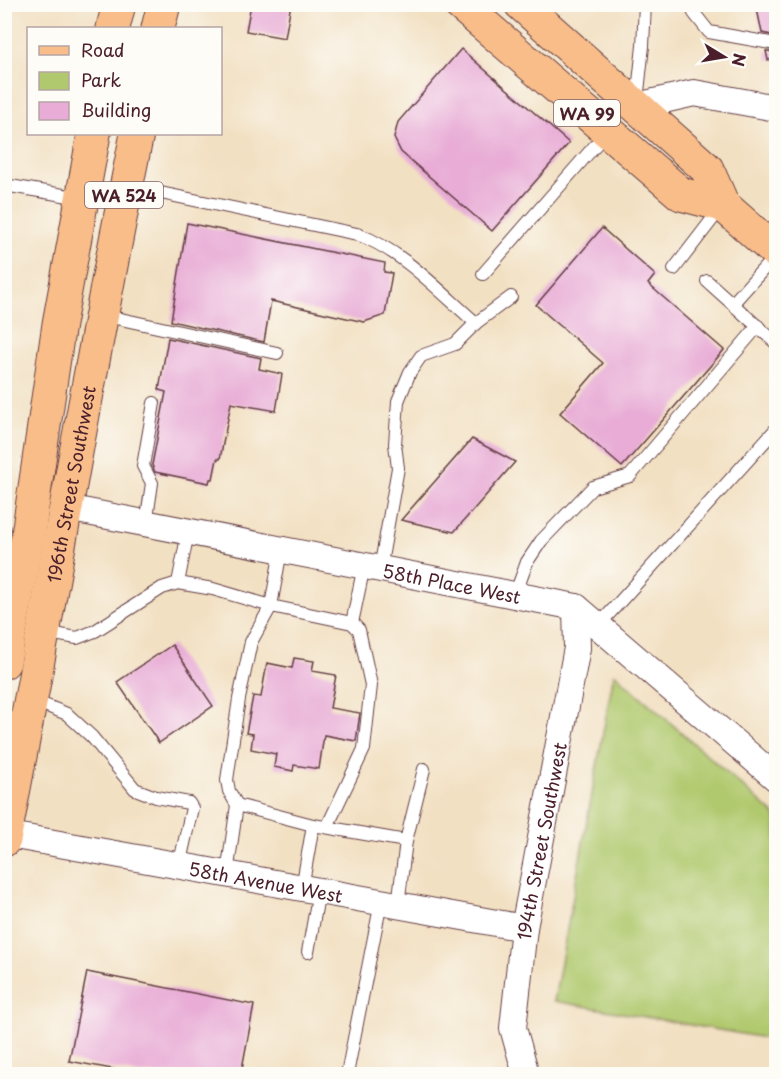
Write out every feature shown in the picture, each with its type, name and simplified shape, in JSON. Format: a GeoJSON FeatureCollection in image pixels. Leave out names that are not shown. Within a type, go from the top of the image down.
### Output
{"type":"FeatureCollection","features":[{"type":"Feature","properties":{"kind":"main road"},"geometry":{"type":"LineString","coordinates":[[113,27],[119,4]]}},
{"type":"Feature","properties":{"kind":"main road"},"geometry":{"type":"LineString","coordinates":[[158,27],[164,4]]}},
{"type":"Feature","properties":{"kind":"main road","name":"WA 99"},"geometry":{"type":"LineString","coordinates":[[460,4],[681,194],[723,205]]}},
{"type":"Feature","properties":{"kind":"main road","name":"WA 99"},"geometry":{"type":"LineString","coordinates":[[521,4],[707,169],[723,205],[777,253]]}},
{"type":"Feature","properties":{"kind":"main road","name":"196th Street Southwest"},"geometry":{"type":"LineString","coordinates":[[4,662],[28,535],[59,324],[94,135]]}},
{"type":"Feature","properties":{"kind":"main road","name":"196th Street Southwest"},"geometry":{"type":"LineString","coordinates":[[5,836],[67,508],[111,256],[137,135]]}},
{"type":"Feature","properties":{"kind":"main road"},"geometry":{"type":"LineString","coordinates":[[82,198],[98,211],[111,256]]}},
{"type":"Feature","properties":{"kind":"main road"},"geometry":{"type":"LineString","coordinates":[[40,454],[50,460],[55,476],[56,502],[61,507],[67,508]]}},
{"type":"Feature","properties":{"kind":"street"},"geometry":{"type":"LineString","coordinates":[[637,106],[694,93],[777,108]]}},
{"type":"Feature","properties":{"kind":"street","name":"58th Place West"},"geometry":{"type":"LineString","coordinates":[[67,508],[576,607]]}},
{"type":"Feature","properties":{"kind":"street"},"geometry":{"type":"LineString","coordinates":[[576,607],[777,778]]}},
{"type":"Feature","properties":{"kind":"street","name":"194th Street Southwest"},"geometry":{"type":"LineString","coordinates":[[526,1074],[513,1028],[524,928],[577,648],[576,607]]}},
{"type":"Feature","properties":{"kind":"street","name":"58th Avenue West"},"geometry":{"type":"LineString","coordinates":[[5,836],[524,928]]}},
{"type":"Feature","properties":{"kind":"lane"},"geometry":{"type":"LineString","coordinates":[[637,106],[645,4]]}},
{"type":"Feature","properties":{"kind":"lane"},"geometry":{"type":"LineString","coordinates":[[692,4],[694,13],[710,32],[777,44]]}},
{"type":"Feature","properties":{"kind":"lane"},"geometry":{"type":"LineString","coordinates":[[483,274],[608,131]]}},
{"type":"Feature","properties":{"kind":"lane"},"geometry":{"type":"LineString","coordinates":[[4,185],[82,198]]}},
{"type":"Feature","properties":{"kind":"lane"},"geometry":{"type":"LineString","coordinates":[[126,186],[357,234],[376,241],[395,253],[476,323]]}},
{"type":"Feature","properties":{"kind":"lane"},"geometry":{"type":"LineString","coordinates":[[674,268],[723,205]]}},
{"type":"Feature","properties":{"kind":"lane"},"geometry":{"type":"LineString","coordinates":[[733,303],[777,253]]}},
{"type":"Feature","properties":{"kind":"lane"},"geometry":{"type":"LineString","coordinates":[[707,281],[777,343]]}},
{"type":"Feature","properties":{"kind":"lane"},"geometry":{"type":"LineString","coordinates":[[352,623],[372,568],[398,468],[395,444],[398,401],[410,372],[422,356],[455,344],[476,323],[511,297]]}},
{"type":"Feature","properties":{"kind":"lane"},"geometry":{"type":"LineString","coordinates":[[101,315],[277,353]]}},
{"type":"Feature","properties":{"kind":"lane"},"geometry":{"type":"LineString","coordinates":[[515,596],[527,562],[541,541],[593,487],[630,476],[758,326]]}},
{"type":"Feature","properties":{"kind":"lane"},"geometry":{"type":"LineString","coordinates":[[146,524],[152,483],[143,466],[154,403]]}},
{"type":"Feature","properties":{"kind":"lane"},"geometry":{"type":"LineString","coordinates":[[598,626],[777,429]]}},
{"type":"Feature","properties":{"kind":"lane"},"geometry":{"type":"LineString","coordinates":[[178,583],[189,532]]}},
{"type":"Feature","properties":{"kind":"lane"},"geometry":{"type":"LineString","coordinates":[[226,874],[237,806],[227,780],[239,699],[251,642],[272,606],[281,550]]}},
{"type":"Feature","properties":{"kind":"lane"},"geometry":{"type":"LineString","coordinates":[[44,632],[77,638],[95,632],[162,588],[178,583],[213,589],[272,606],[352,623],[359,630],[371,685],[369,714],[364,749],[327,827]]}},
{"type":"Feature","properties":{"kind":"lane"},"geometry":{"type":"LineString","coordinates":[[31,699],[67,714],[92,737],[135,789],[156,797],[189,803],[192,808],[179,866]]}},
{"type":"Feature","properties":{"kind":"lane"},"geometry":{"type":"LineString","coordinates":[[347,1074],[424,769]]}},
{"type":"Feature","properties":{"kind":"lane"},"geometry":{"type":"LineString","coordinates":[[237,806],[313,825],[406,841]]}},
{"type":"Feature","properties":{"kind":"lane"},"geometry":{"type":"LineString","coordinates":[[308,952],[313,825]]}},
{"type":"Feature","properties":{"kind":"green space"},"geometry":{"type":"Polygon","coordinates":[[[614,673],[776,816],[776,1040],[554,1001],[614,673]]]}},
{"type":"Feature","properties":{"kind":"building"},"geometry":{"type":"Polygon","coordinates":[[[251,4],[291,4],[285,38],[246,31],[251,4]]]}},
{"type":"Feature","properties":{"kind":"building"},"geometry":{"type":"Polygon","coordinates":[[[756,4],[777,4],[777,36],[762,33],[756,4]]]}},
{"type":"Feature","properties":{"kind":"building"},"geometry":{"type":"Polygon","coordinates":[[[461,49],[569,143],[492,231],[401,152],[394,138],[398,122],[461,49]]]}},
{"type":"Feature","properties":{"kind":"building"},"geometry":{"type":"Polygon","coordinates":[[[766,51],[777,52],[777,59],[768,60],[766,51]]]}},
{"type":"Feature","properties":{"kind":"building"},"geometry":{"type":"Polygon","coordinates":[[[187,223],[385,263],[384,272],[392,273],[385,315],[364,322],[271,301],[264,342],[171,321],[187,223]]]}},
{"type":"Feature","properties":{"kind":"building"},"geometry":{"type":"Polygon","coordinates":[[[602,228],[655,275],[648,284],[724,350],[622,467],[560,413],[603,363],[536,305],[602,228]]]}},
{"type":"Feature","properties":{"kind":"building"},"geometry":{"type":"Polygon","coordinates":[[[168,338],[261,358],[259,369],[282,374],[276,411],[231,403],[220,459],[217,459],[213,479],[210,479],[209,483],[155,472],[152,465],[166,392],[159,390],[168,338]]]}},
{"type":"Feature","properties":{"kind":"building"},"geometry":{"type":"Polygon","coordinates":[[[472,439],[515,462],[454,532],[401,520],[472,439]]]}},
{"type":"Feature","properties":{"kind":"building"},"geometry":{"type":"Polygon","coordinates":[[[172,645],[213,706],[159,743],[117,682],[172,645]]]}},
{"type":"Feature","properties":{"kind":"building"},"geometry":{"type":"Polygon","coordinates":[[[294,658],[314,661],[312,671],[336,675],[330,708],[360,713],[356,741],[324,735],[319,769],[294,765],[293,771],[274,767],[276,754],[251,749],[253,734],[246,733],[253,696],[261,697],[267,663],[292,668],[294,658]]]}},
{"type":"Feature","properties":{"kind":"building"},"geometry":{"type":"Polygon","coordinates":[[[87,972],[254,1005],[241,1074],[139,1074],[69,1061],[87,972]]]}}]}
